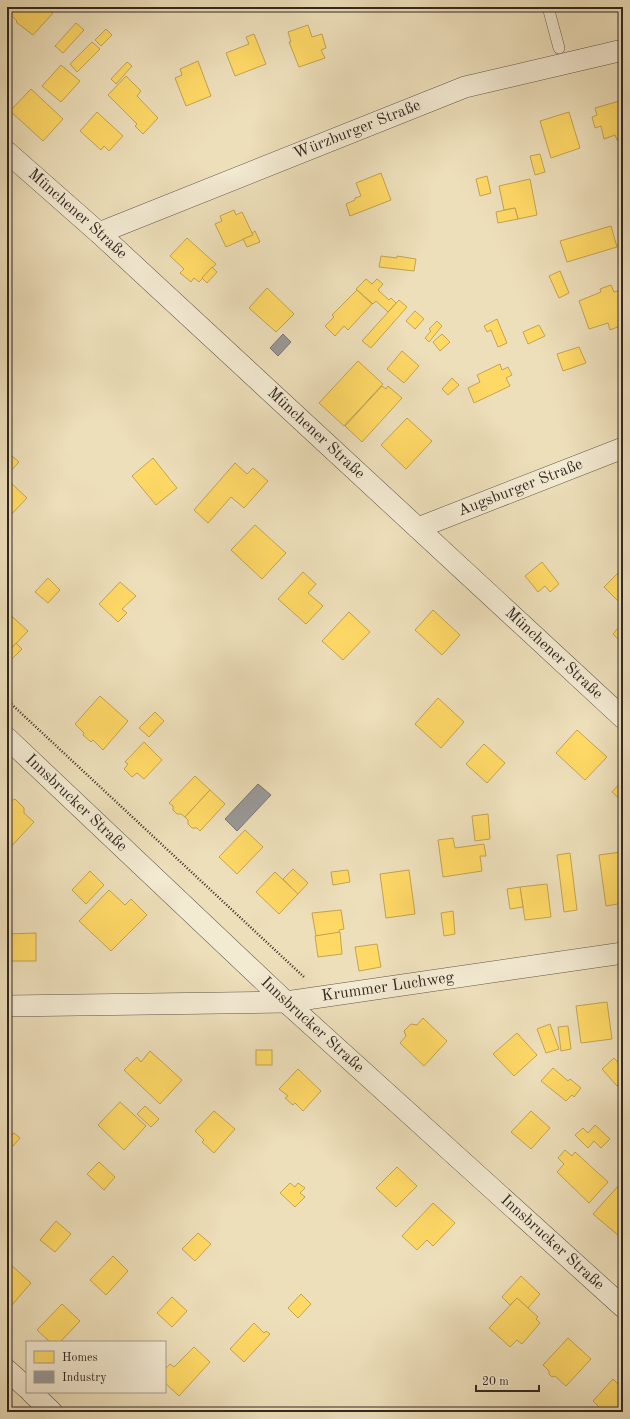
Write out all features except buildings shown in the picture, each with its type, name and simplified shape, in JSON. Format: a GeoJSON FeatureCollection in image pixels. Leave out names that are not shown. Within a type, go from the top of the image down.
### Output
{"type":"FeatureCollection","features":[{"type":"Feature","properties":{"kind":"street","name":"Würzburger Straße"},"geometry":{"type":"LineString","coordinates":[[99,233],[465,87],[623,50]]}},
{"type":"Feature","properties":{"kind":"street","name":"Münchener Straße"},"geometry":{"type":"LineString","coordinates":[[7,152],[99,233],[623,718]]}},
{"type":"Feature","properties":{"kind":"street","name":"Augsburger Straße"},"geometry":{"type":"LineString","coordinates":[[418,528],[623,448]]}},
{"type":"Feature","properties":{"kind":"street","name":"Innsbrucker Straße"},"geometry":{"type":"LineString","coordinates":[[7,738],[286,1002],[623,1307]]}},
{"type":"Feature","properties":{"kind":"street","name":"Krummer Luchweg"},"geometry":{"type":"LineString","coordinates":[[7,1006],[286,1002],[623,954]]}},
{"type":"Feature","properties":{"kind":"street"},"geometry":{"type":"LineString","coordinates":[[7,1370],[26,1387]]}},
{"type":"Feature","properties":{"kind":"street"},"geometry":{"type":"LineString","coordinates":[[32,1393],[52,1412]]}},
{"type":"Feature","properties":{"kind":"lane"},"geometry":{"type":"LineString","coordinates":[[548,7],[559,48]]}},
{"type":"Feature","properties":{"kind":"path"},"geometry":{"type":"LineString","coordinates":[[7,700],[324,996]]}}]}
